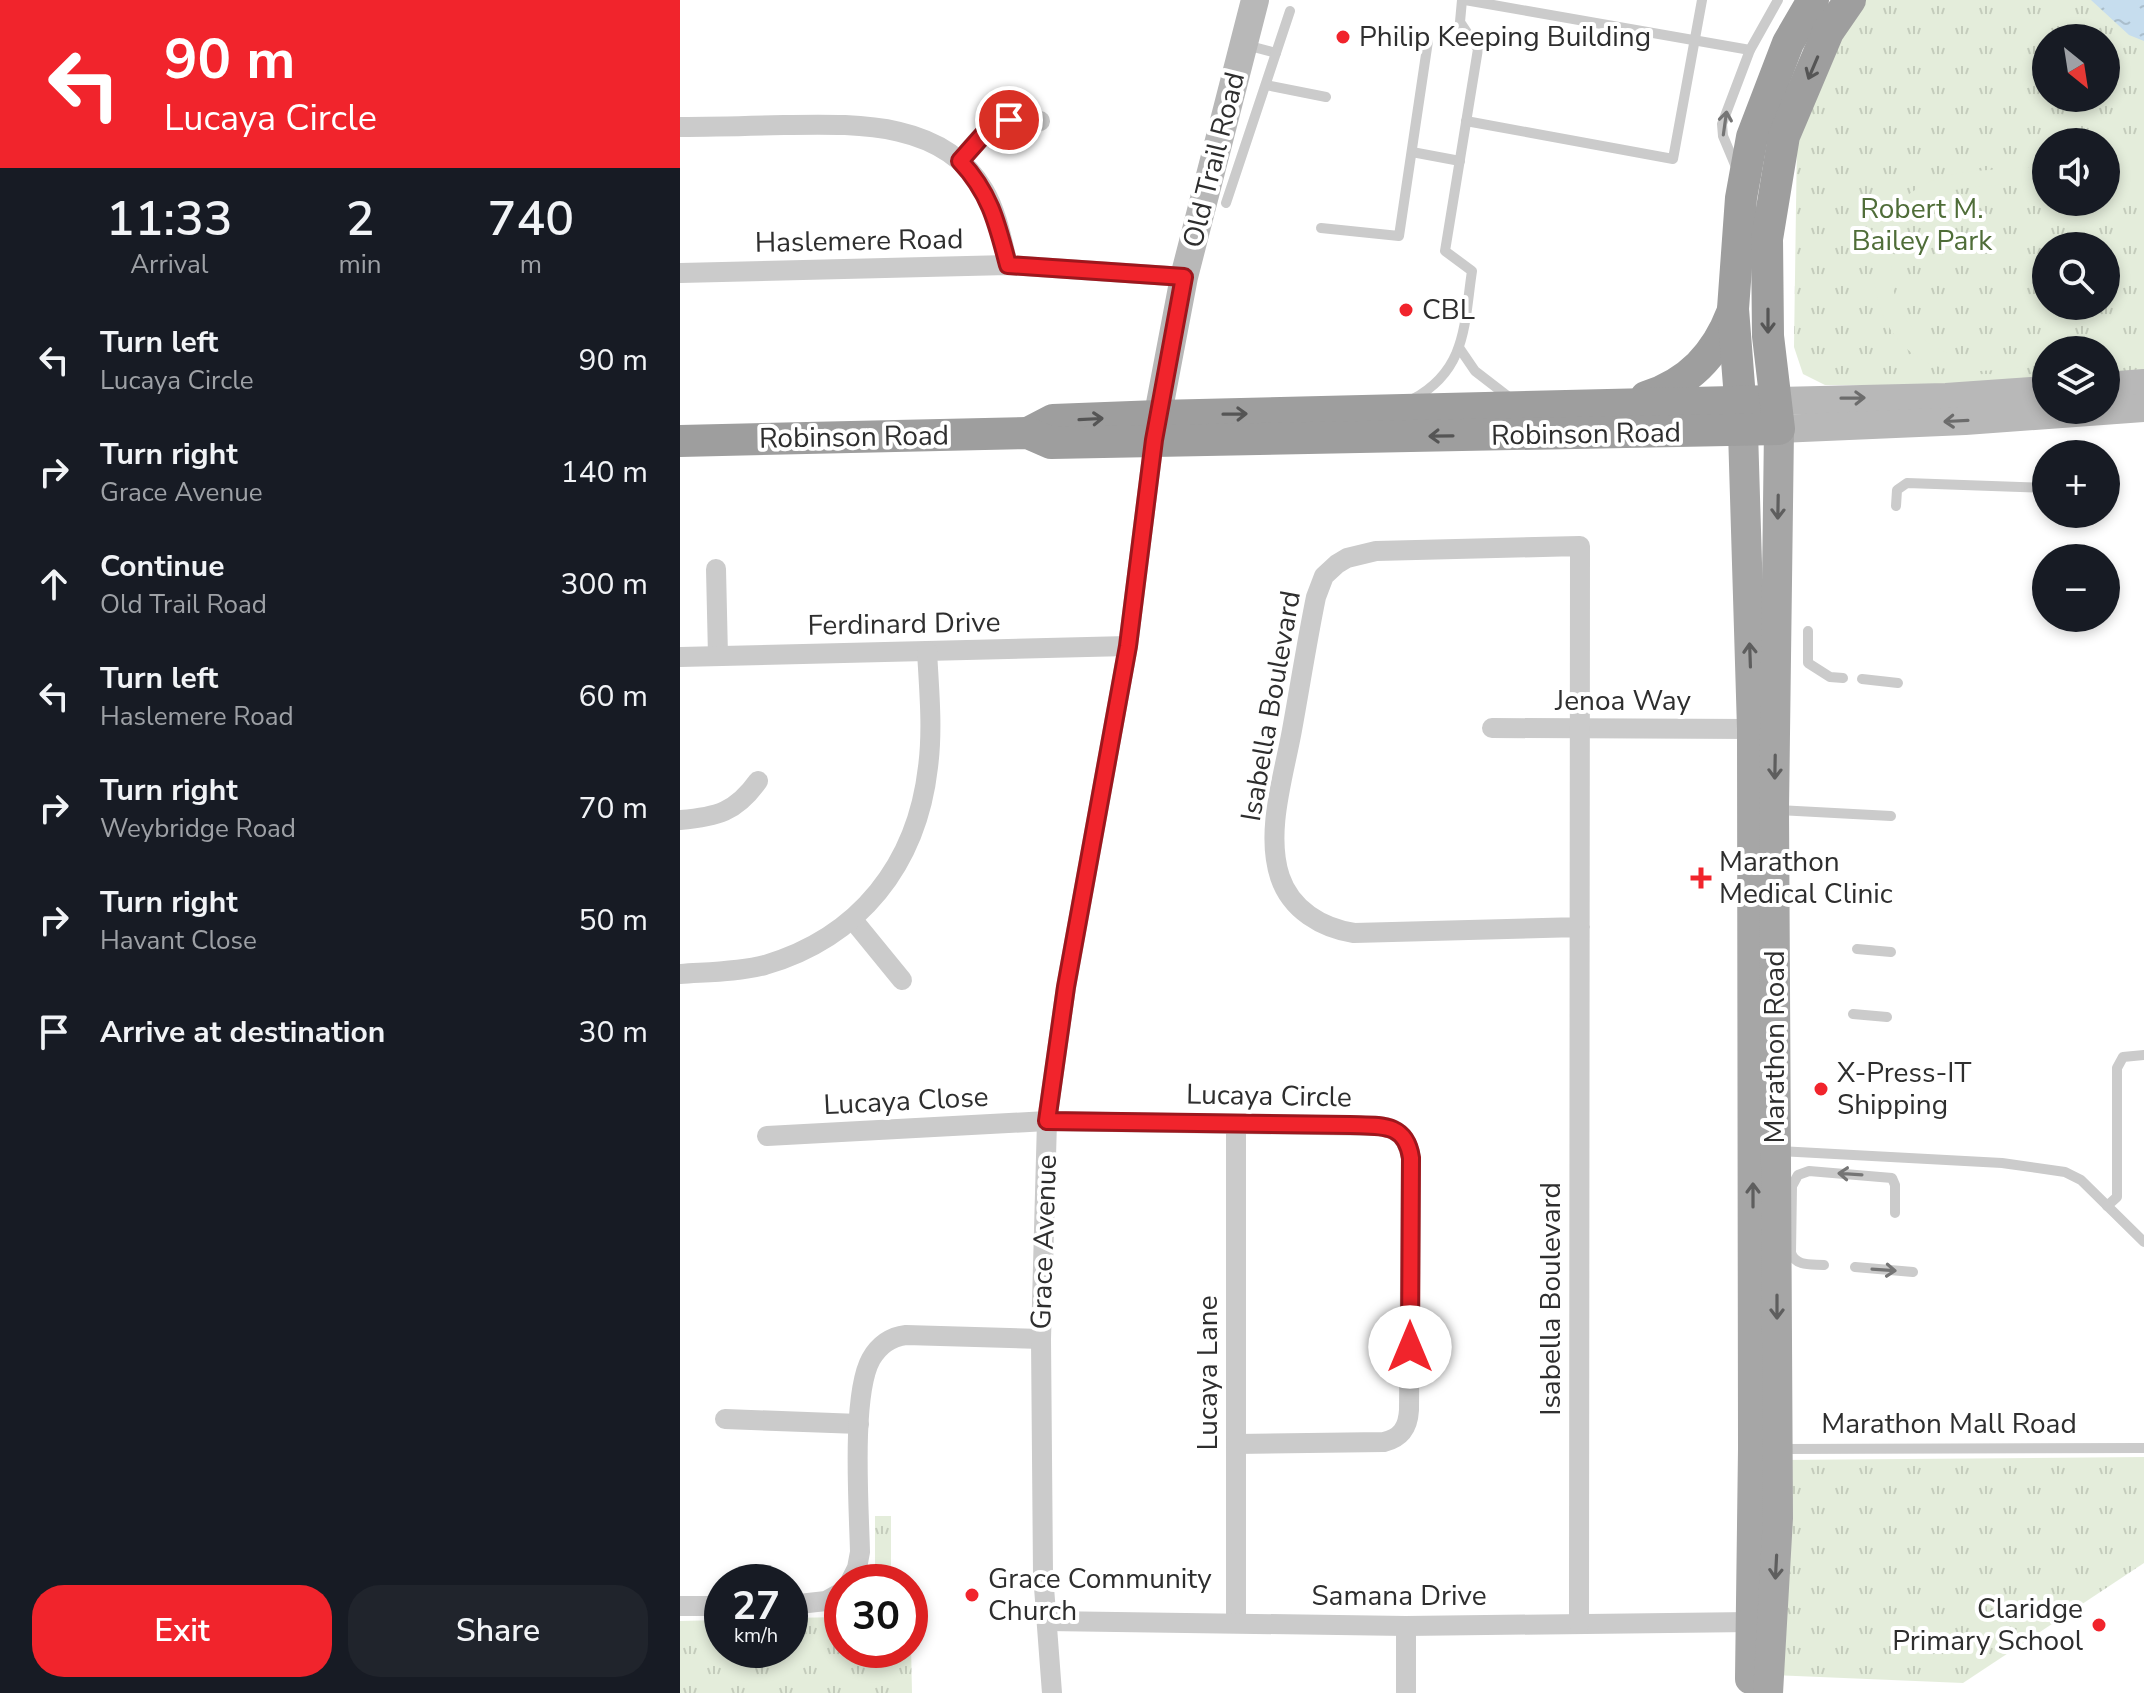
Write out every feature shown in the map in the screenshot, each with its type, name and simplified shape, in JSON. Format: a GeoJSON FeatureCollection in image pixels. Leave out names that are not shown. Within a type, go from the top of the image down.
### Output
{"type":"FeatureCollection","features":[{"type":"Feature","properties":{"kind":"highway"},"geometry":{"type":"LineString","coordinates":[[1741,417],[1733,309],[1741,198],[1752,137],[1788,43],[1813,0]]}},
{"type":"Feature","properties":{"kind":"highway"},"geometry":{"type":"LineString","coordinates":[[1777,415],[1768,336],[1767,239],[1784,136],[1828,32],[1850,0]]}},
{"type":"Feature","properties":{"kind":"highway"},"geometry":{"type":"LineString","coordinates":[[1608,406],[1666,391],[1696,370],[1720,341],[1733,309]]}},
{"type":"Feature","properties":{"kind":"highway","name":"Robinson Road"},"geometry":{"type":"LineString","coordinates":[[1156,428],[1403,411],[1608,406],[1741,417]]}},
{"type":"Feature","properties":{"kind":"highway","name":"Robinson Road"},"geometry":{"type":"LineString","coordinates":[[680,441],[1028,433],[1053,420],[1156,428],[1777,415]]}},
{"type":"Feature","properties":{"kind":"main road","name":"Old Trail Road"},"geometry":{"type":"LineString","coordinates":[[1156,428],[1184,277],[1255,0]]}},
{"type":"Feature","properties":{"kind":"main road"},"geometry":{"type":"LineString","coordinates":[[2120,385],[2144,383]]}},
{"type":"Feature","properties":{"kind":"main road","name":"Robinson Road"},"geometry":{"type":"LineString","coordinates":[[1777,415],[2032,391]]}},
{"type":"Feature","properties":{"kind":"main road","name":"Robinson Road"},"geometry":{"type":"LineString","coordinates":[[1777,415],[1965,421],[2144,408]]}},
{"type":"Feature","properties":{"kind":"main road","name":"Marathon Road"},"geometry":{"type":"LineString","coordinates":[[1749,1693],[1751,1622],[1765,1449],[1776,1151],[1774,810],[1777,415]]}},
{"type":"Feature","properties":{"kind":"main road","name":"Marathon Road"},"geometry":{"type":"LineString","coordinates":[[1741,417],[1752,729],[1765,1449],[1778,1518],[1768,1693]]}},
{"type":"Feature","properties":{"kind":"street"},"geometry":{"type":"LineString","coordinates":[[960,161],[991,126],[1009,120],[1040,121]]}},
{"type":"Feature","properties":{"kind":"street"},"geometry":{"type":"LineString","coordinates":[[680,127],[852,124],[913,135],[944,150],[974,176],[989,199],[1008,265]]}},
{"type":"Feature","properties":{"kind":"street","name":"Haslemere Road"},"geometry":{"type":"LineString","coordinates":[[680,273],[1008,265],[1184,277]]}},
{"type":"Feature","properties":{"kind":"street","name":"Grace Avenue"},"geometry":{"type":"LineString","coordinates":[[1052,1693],[1043,1574],[1041,1339],[1047,1121],[1066,987],[1128,646],[1156,428]]}},
{"type":"Feature","properties":{"kind":"street","name":"Isabella Boulevard"},"geometry":{"type":"LineString","coordinates":[[1579,1624],[1580,927],[1579,729],[1580,546],[1401,549],[1347,558],[1324,576],[1316,597],[1275,835],[1278,869],[1284,887],[1308,915],[1337,930],[1367,934],[1580,927]]}},
{"type":"Feature","properties":{"kind":"street"},"geometry":{"type":"LineString","coordinates":[[716,569],[718,656]]}},
{"type":"Feature","properties":{"kind":"street","name":"Ferdinard Drive"},"geometry":{"type":"LineString","coordinates":[[680,657],[1128,646]]}},
{"type":"Feature","properties":{"kind":"street"},"geometry":{"type":"LineString","coordinates":[[680,974],[762,966],[795,955],[826,940],[874,899],[901,856],[922,800],[928,766],[930,713],[927,651]]}},
{"type":"Feature","properties":{"kind":"street","name":"Jenoa Way"},"geometry":{"type":"LineString","coordinates":[[1492,728],[1752,729]]}},
{"type":"Feature","properties":{"kind":"street"},"geometry":{"type":"LineString","coordinates":[[680,820],[727,811],[747,796],[758,781]]}},
{"type":"Feature","properties":{"kind":"street"},"geometry":{"type":"LineString","coordinates":[[853,920],[902,980]]}},
{"type":"Feature","properties":{"kind":"street","name":"Lucaya Circle"},"geometry":{"type":"LineString","coordinates":[[1047,1121],[1387,1127],[1406,1140],[1411,1158],[1409,1410],[1405,1429],[1399,1436],[1384,1442],[1236,1444]]}},
{"type":"Feature","properties":{"kind":"street","name":"Lucaya Close"},"geometry":{"type":"LineString","coordinates":[[767,1136],[1047,1121]]}},
{"type":"Feature","properties":{"kind":"street","name":"Lucaya Lane"},"geometry":{"type":"LineString","coordinates":[[1236,1124],[1236,1622]]}},
{"type":"Feature","properties":{"kind":"street"},"geometry":{"type":"LineString","coordinates":[[858,1564],[859,1424],[867,1368],[875,1353],[897,1336],[929,1334],[1041,1339]]}},
{"type":"Feature","properties":{"kind":"street"},"geometry":{"type":"LineString","coordinates":[[725,1419],[859,1424]]}},
{"type":"Feature","properties":{"kind":"street"},"geometry":{"type":"LineString","coordinates":[[680,1606],[704,1606]]}},
{"type":"Feature","properties":{"kind":"street","name":"Samana Drive"},"geometry":{"type":"LineString","coordinates":[[1047,1621],[1406,1626],[1751,1622]]}},
{"type":"Feature","properties":{"kind":"street"},"geometry":{"type":"LineString","coordinates":[[1406,1626],[1406,1693]]}},
{"type":"Feature","properties":{"kind":"lane"},"geometry":{"type":"LineString","coordinates":[[1403,411],[1404,404],[1427,392],[1446,372],[1460,349],[1472,271],[1445,251],[1478,49],[1460,22],[1464,0],[1750,50]]}},
{"type":"Feature","properties":{"kind":"lane"},"geometry":{"type":"LineString","coordinates":[[1466,121],[1673,159],[1702,0]]}},
{"type":"Feature","properties":{"kind":"lane"},"geometry":{"type":"LineString","coordinates":[[1741,198],[1735,164],[1723,136],[1722,124],[1750,50],[1778,0]]}},
{"type":"Feature","properties":{"kind":"lane"},"geometry":{"type":"LineString","coordinates":[[1226,203],[1290,11]]}},
{"type":"Feature","properties":{"kind":"lane"},"geometry":{"type":"LineString","coordinates":[[1321,228],[1399,236],[1428,41]]}},
{"type":"Feature","properties":{"kind":"lane"},"geometry":{"type":"LineString","coordinates":[[1244,44],[1276,53]]}},
{"type":"Feature","properties":{"kind":"lane"},"geometry":{"type":"LineString","coordinates":[[1266,85],[1326,97]]}},
{"type":"Feature","properties":{"kind":"lane"},"geometry":{"type":"LineString","coordinates":[[1412,152],[1460,161]]}},
{"type":"Feature","properties":{"kind":"lane"},"geometry":{"type":"LineString","coordinates":[[1460,349],[1475,371],[1511,399],[1512,408]]}},
{"type":"Feature","properties":{"kind":"lane"},"geometry":{"type":"LineString","coordinates":[[1896,506],[1897,490],[1907,483],[2032,487]]}},
{"type":"Feature","properties":{"kind":"lane"},"geometry":{"type":"LineString","coordinates":[[1808,631],[1808,663],[1830,677],[1843,678]]}},
{"type":"Feature","properties":{"kind":"lane"},"geometry":{"type":"LineString","coordinates":[[1862,679],[1898,683]]}},
{"type":"Feature","properties":{"kind":"lane"},"geometry":{"type":"LineString","coordinates":[[1774,810],[1891,816]]}},
{"type":"Feature","properties":{"kind":"lane"},"geometry":{"type":"LineString","coordinates":[[1857,949],[1891,952]]}},
{"type":"Feature","properties":{"kind":"lane"},"geometry":{"type":"LineString","coordinates":[[1853,1014],[1887,1017]]}},
{"type":"Feature","properties":{"kind":"lane"},"geometry":{"type":"LineString","coordinates":[[2107,1206],[2117,1197],[2117,1068],[2123,1057],[2144,1055]]}},
{"type":"Feature","properties":{"kind":"lane"},"geometry":{"type":"LineString","coordinates":[[1776,1151],[2002,1163],[2065,1172],[2081,1180],[2144,1242]]}},
{"type":"Feature","properties":{"kind":"lane"},"geometry":{"type":"LineString","coordinates":[[1824,1265],[1799,1263],[1792,1257],[1792,1186],[1798,1175],[1809,1171],[1892,1178],[1895,1213]]}},
{"type":"Feature","properties":{"kind":"lane"},"geometry":{"type":"LineString","coordinates":[[1855,1267],[1913,1272]]}},
{"type":"Feature","properties":{"kind":"lane","name":"Marathon Mall Road"},"geometry":{"type":"LineString","coordinates":[[1765,1449],[2144,1448]]}},
{"type":"Feature","properties":{"kind":"green space","name":"Robert M. Bailey Park"},"geometry":{"type":"Polygon","coordinates":[[[1858,0],[2144,0],[2144,371],[2120,373],[2120,336],[2032,336],[2032,379],[1940,385],[1825,385],[1803,374],[1794,347],[1797,138],[1858,0]]]}},
{"type":"Feature","properties":{"kind":"green space"},"geometry":{"type":"Polygon","coordinates":[[[2144,159],[2144,175],[2120,177],[2120,161],[2144,159]]]}},
{"type":"Feature","properties":{"kind":"green space"},"geometry":{"type":"Polygon","coordinates":[[[2032,168],[2032,184],[1990,185],[1949,192],[1915,211],[1900,231],[1893,254],[1892,278],[1897,302],[1908,323],[1926,341],[1949,353],[1972,357],[2032,352],[2032,366],[1962,371],[1948,369],[1910,352],[1892,331],[1879,306],[1874,278],[1876,250],[1885,224],[1901,201],[1925,184],[1984,170],[2032,168]]]}},
{"type":"Feature","properties":{"kind":"green space"},"geometry":{"type":"Polygon","coordinates":[[[2144,343],[2144,358],[2120,360],[2120,345],[2144,343]]]}},
{"type":"Feature","properties":{"kind":"green space"},"geometry":{"type":"Polygon","coordinates":[[[2144,1457],[2144,1563],[1963,1683],[1774,1675],[1776,1460],[2144,1457]]]}},
{"type":"Feature","properties":{"kind":"green space"},"geometry":{"type":"Polygon","coordinates":[[[875,1516],[891,1516],[891,1564],[875,1564],[875,1516]]]}},
{"type":"Feature","properties":{"kind":"green space"},"geometry":{"type":"Polygon","coordinates":[[[824,1617],[824,1668],[911,1668],[912,1693],[680,1693],[680,1621],[704,1620],[704,1668],[808,1668],[808,1618],[824,1617]]]}},
{"type":"Feature","properties":{"kind":"water"},"geometry":{"type":"Polygon","coordinates":[[[2091,0],[2144,0],[2144,41],[2129,35],[2091,0]]]}},
{"type":"Feature","properties":{"kind":"place","name":"Philip Keeping Building"},"geometry":{"type":"Point","coordinates":[1343,37]}},
{"type":"Feature","properties":{"kind":"place","name":"CBL"},"geometry":{"type":"Point","coordinates":[1406,310]}},
{"type":"Feature","properties":{"kind":"place","name":"Marathon Medical Clinic"},"geometry":{"type":"Point","coordinates":[1701,878]}},
{"type":"Feature","properties":{"kind":"place","name":"X-Press-IT Shipping"},"geometry":{"type":"Point","coordinates":[1821,1089]}},
{"type":"Feature","properties":{"kind":"place","name":"Grace Community Church"},"geometry":{"type":"Point","coordinates":[972,1595]}},
{"type":"Feature","properties":{"kind":"place","name":"Claridge Primary School"},"geometry":{"type":"Point","coordinates":[2099,1625]}},
{"type":"Feature","properties":{"kind":"route"},"geometry":{"type":"LineString","coordinates":[[1009,120],[991,126],[960,161],[989,199],[1008,265],[1184,277],[1154,440],[1133,618],[1066,987],[1047,1121],[1350,1125],[1387,1127],[1400,1133],[1410,1148],[1411,1158],[1410,1347]]}}]}
